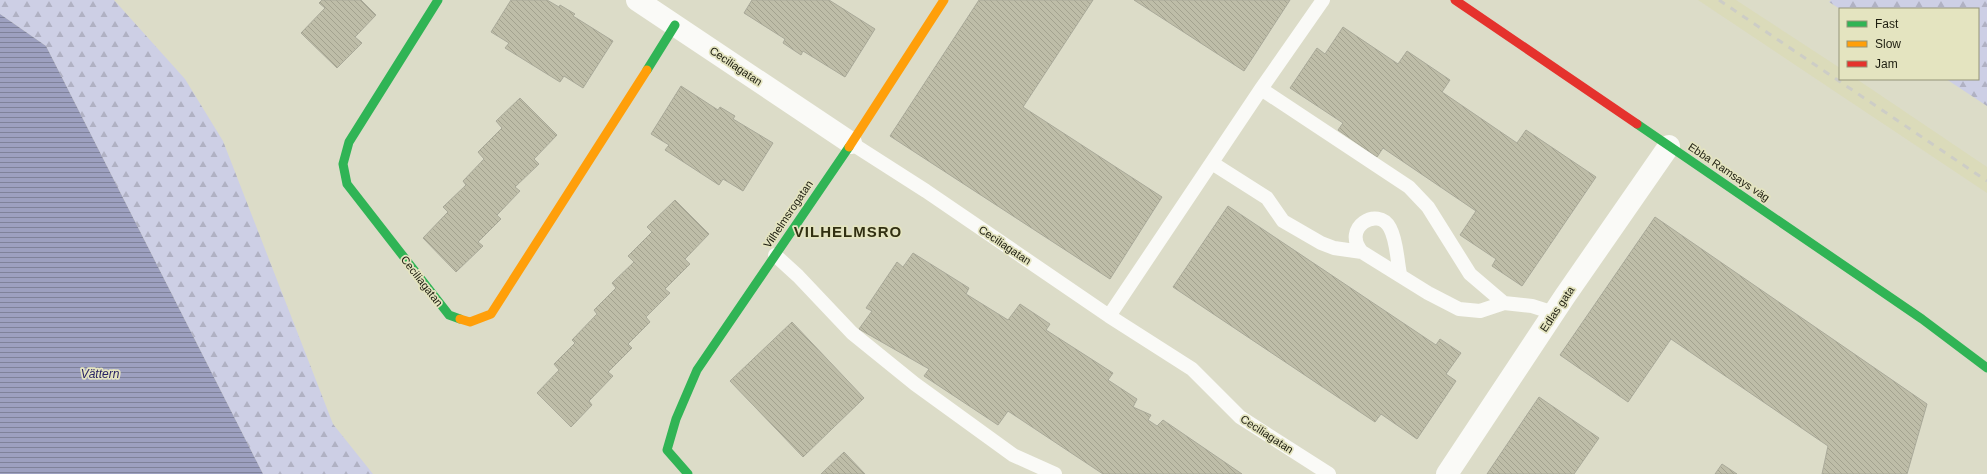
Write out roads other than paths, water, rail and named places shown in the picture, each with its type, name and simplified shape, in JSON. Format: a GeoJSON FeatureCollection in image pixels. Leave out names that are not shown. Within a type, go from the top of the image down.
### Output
{"type":"FeatureCollection","features":[{"type":"Feature","properties":{"kind":"street","name":"Ceciliagatan"},"geometry":{"type":"LineString","coordinates":[[438,0],[349,142],[343,164],[347,184],[449,315],[470,322],[491,314],[675,25]]}},
{"type":"Feature","properties":{"kind":"street","name":"Ceciliagatan"},"geometry":{"type":"LineString","coordinates":[[637,0],[852,143]]}},
{"type":"Feature","properties":{"kind":"street","name":"Vilhelmsrogatan"},"geometry":{"type":"LineString","coordinates":[[688,474],[667,450],[676,419],[697,370],[852,143],[944,0]]}},
{"type":"Feature","properties":{"kind":"street","name":"Ebba Ramsays väg"},"geometry":{"type":"LineString","coordinates":[[1455,0],[1922,319],[1987,368]]}},
{"type":"Feature","properties":{"kind":"street","name":"Edlas gata"},"geometry":{"type":"LineString","coordinates":[[1447,474],[1554,313],[1669,146]]}},
{"type":"Feature","properties":{"kind":"lane"},"geometry":{"type":"LineString","coordinates":[[1109,316],[1322,0]]}},
{"type":"Feature","properties":{"kind":"lane"},"geometry":{"type":"LineString","coordinates":[[1261,89],[1409,187],[1428,207],[1470,274],[1504,303]]}},
{"type":"Feature","properties":{"kind":"lane","name":"Ceciliagatan"},"geometry":{"type":"LineString","coordinates":[[852,143],[926,191],[1109,316],[1192,369],[1240,417],[1329,474]]}},
{"type":"Feature","properties":{"kind":"lane"},"geometry":{"type":"LineString","coordinates":[[1212,163],[1267,198],[1283,221],[1321,243],[1334,248],[1362,252],[1400,274],[1428,293],[1459,309],[1480,311],[1504,303],[1532,306],[1554,313]]}},
{"type":"Feature","properties":{"kind":"lane"},"geometry":{"type":"LineString","coordinates":[[1362,252],[1355,241],[1355,234],[1361,224],[1372,219],[1383,221],[1391,229],[1400,274]]}},
{"type":"Feature","properties":{"kind":"lane"},"geometry":{"type":"LineString","coordinates":[[775,255],[798,276],[852,333],[915,384],[1013,455],[1055,474]]}},
{"type":"Feature","properties":{"kind":"water","name":"Vättern"},"geometry":{"type":"Polygon","coordinates":[[[0,14],[46,46],[263,474],[0,474],[0,14]]]}},
{"type":"Feature","properties":{"kind":"railway"},"geometry":{"type":"LineString","coordinates":[[1719,0],[1987,181]]}},
{"type":"Feature","properties":{"kind":"district","name":"VILHELMSRO"},"geometry":{"type":"Point","coordinates":[848,232]}}]}
